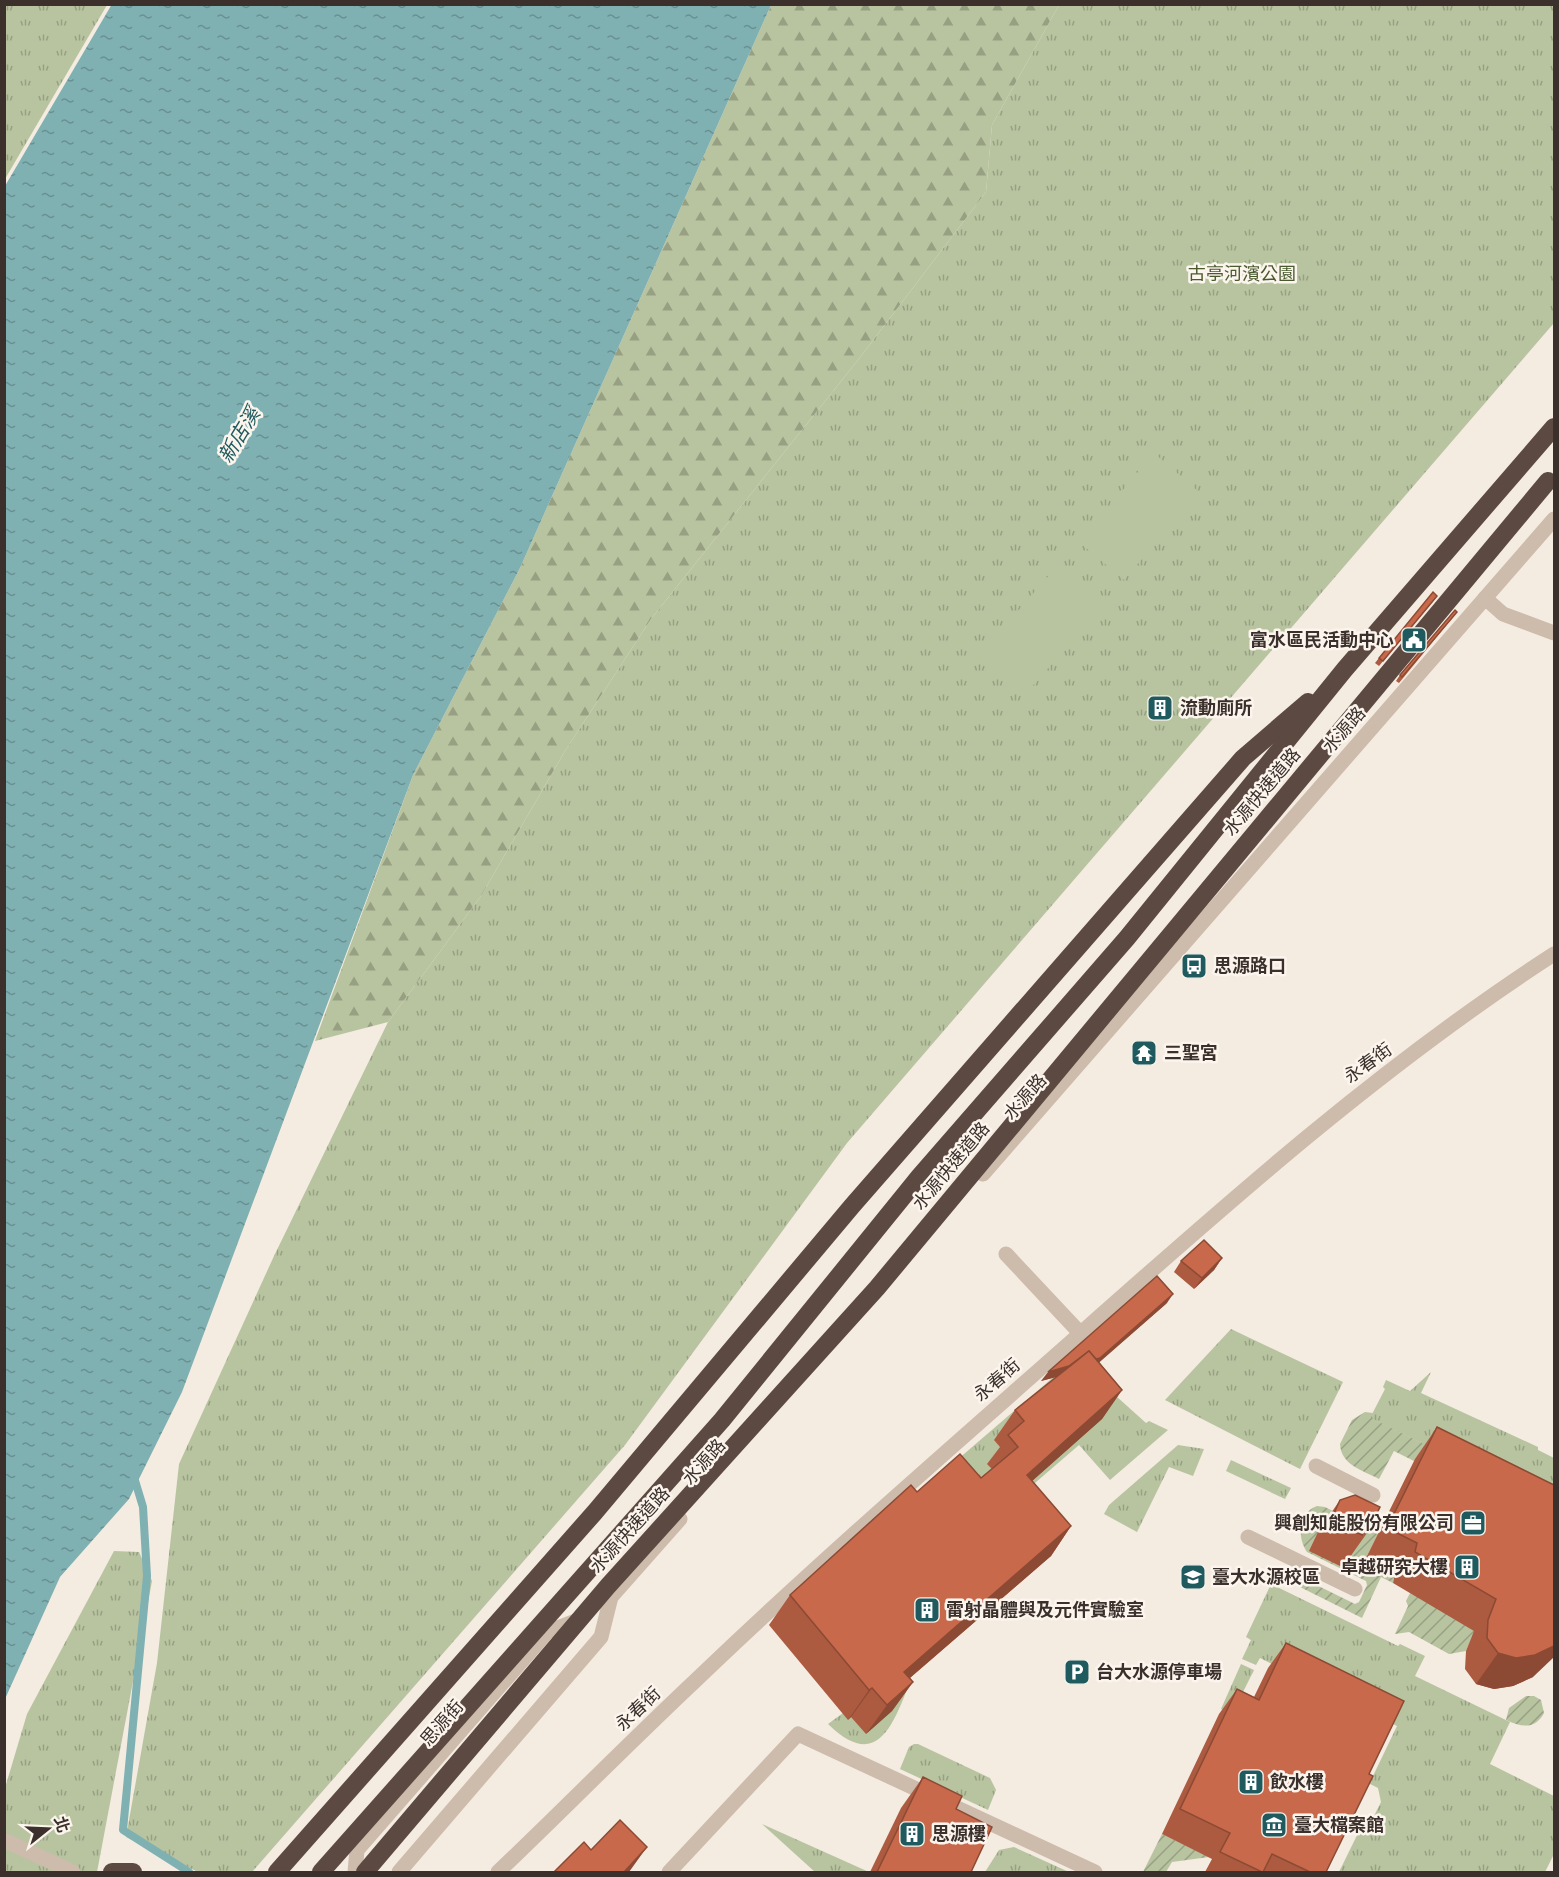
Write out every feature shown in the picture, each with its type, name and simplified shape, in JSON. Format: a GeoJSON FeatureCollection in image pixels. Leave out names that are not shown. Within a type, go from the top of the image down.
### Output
{"type":"FeatureCollection","features":[{"type":"Feature","properties":{"kind":"highway","name":"水源快速道路"},"geometry":{"type":"LineString","coordinates":[[321,1872],[722,1420],[920,1177],[1127,939],[1345,669],[1554,427]]}},
{"type":"Feature","properties":{"kind":"highway","name":"水源快速道路"},"geometry":{"type":"LineString","coordinates":[[365,1872],[608,1586],[877,1288],[1551,477]]}},
{"type":"Feature","properties":{"kind":"highway"},"geometry":{"type":"LineString","coordinates":[[277,1872],[595,1512],[859,1197],[1243,758],[1345,669]]}},
{"type":"Feature","properties":{"kind":"highway"},"geometry":{"type":"LineString","coordinates":[[112,1872],[133,1872]]}},
{"type":"Feature","properties":{"kind":"street","name":"水源路"},"geometry":{"type":"LineString","coordinates":[[399,1872],[601,1637],[611,1597],[1554,519]]}},
{"type":"Feature","properties":{"kind":"street"},"geometry":{"type":"LineString","coordinates":[[1485,598],[1503,614],[1554,633]]}},
{"type":"Feature","properties":{"kind":"street","name":"永春街"},"geometry":{"type":"LineString","coordinates":[[498,1872],[697,1679],[1221,1207],[1354,1097],[1554,954]]}},
{"type":"Feature","properties":{"kind":"street"},"geometry":{"type":"LineString","coordinates":[[1006,1254],[1080,1333]]}},
{"type":"Feature","properties":{"kind":"street"},"geometry":{"type":"LineString","coordinates":[[1316,1466],[1372,1495]]}},
{"type":"Feature","properties":{"kind":"street"},"geometry":{"type":"LineString","coordinates":[[1248,1537],[1355,1589]]}},
{"type":"Feature","properties":{"kind":"street"},"geometry":{"type":"LineString","coordinates":[[372,1872],[566,1649],[581,1619],[611,1597]]}},
{"type":"Feature","properties":{"kind":"street","name":"思源街"},"geometry":{"type":"LineString","coordinates":[[355,1872],[357,1850],[547,1632],[581,1619]]}},
{"type":"Feature","properties":{"kind":"street"},"geometry":{"type":"LineString","coordinates":[[669,1872],[798,1734],[1095,1872]]}},
{"type":"Feature","properties":{"kind":"street"},"geometry":{"type":"LineString","coordinates":[[4,1840],[73,1872]]}},
{"type":"Feature","properties":{"kind":"green space"},"geometry":{"type":"Polygon","coordinates":[[[4,5],[107,5],[5,179],[4,5]]]}},
{"type":"Feature","properties":{"kind":"green space"},"geometry":{"type":"Polygon","coordinates":[[[771,5],[1059,5],[992,125],[986,192],[858,360],[651,619],[565,751],[481,896],[388,1022],[315,1041],[413,775],[520,568],[771,5]]]}},
{"type":"Feature","properties":{"kind":"green space","name":"古亭河濱公園"},"geometry":{"type":"Polygon","coordinates":[[[1059,5],[1554,5],[1554,323],[847,1143],[625,1445],[252,1872],[198,1872],[126,1837],[157,1663],[179,1464],[274,1256],[388,1022],[481,896],[565,751],[651,619],[858,360],[986,192],[992,125],[1059,5]]]}},
{"type":"Feature","properties":{"kind":"green space"},"geometry":{"type":"Polygon","coordinates":[[[1154,453],[1199,492],[1124,580],[1079,542],[1154,453]]]}},
{"type":"Feature","properties":{"kind":"green space"},"geometry":{"type":"Polygon","coordinates":[[[1058,565],[1104,606],[1026,693],[981,653],[1058,565]]]}},
{"type":"Feature","properties":{"kind":"green space"},"geometry":{"type":"Polygon","coordinates":[[[1231,1329],[1343,1382],[1300,1469],[1165,1400],[1231,1329]]]}},
{"type":"Feature","properties":{"kind":"green space"},"geometry":{"type":"Polygon","coordinates":[[[1064,1368],[1086,1369],[1146,1423],[1149,1421],[1168,1430],[1110,1480],[1079,1445],[1021,1495],[892,1516],[1064,1368]]]}},
{"type":"Feature","properties":{"kind":"green space"},"geometry":{"type":"Polygon","coordinates":[[[1431,1372],[1421,1393],[1538,1447],[1538,1450],[1554,1458],[1554,1508],[1370,1418],[1385,1389],[1383,1387],[1386,1380],[1410,1391],[1431,1372]]]}},
{"type":"Feature","properties":{"kind":"green space"},"geometry":{"type":"Polygon","coordinates":[[[1365,1412],[1373,1413],[1371,1418],[1554,1508],[1414,1461],[1394,1451],[1379,1479],[1359,1470],[1344,1457],[1340,1444],[1352,1420],[1365,1412]]]}},
{"type":"Feature","properties":{"kind":"green space"},"geometry":{"type":"Polygon","coordinates":[[[1178,1445],[1204,1449],[1193,1476],[1169,1467],[1137,1532],[1104,1514],[1109,1505],[1178,1445]]]}},
{"type":"Feature","properties":{"kind":"green space"},"geometry":{"type":"Polygon","coordinates":[[[1231,1460],[1291,1488],[1285,1499],[1226,1471],[1231,1460]]]}},
{"type":"Feature","properties":{"kind":"green space"},"geometry":{"type":"Polygon","coordinates":[[[1317,1506],[1325,1507],[1378,1534],[1365,1560],[1395,1574],[1393,1583],[1381,1577],[1362,1618],[1280,1577],[1292,1573],[1355,1604],[1359,1602],[1367,1585],[1366,1581],[1307,1552],[1304,1546],[1301,1526],[1306,1514],[1317,1506]]]}},
{"type":"Feature","properties":{"kind":"green space"},"geometry":{"type":"Polygon","coordinates":[[[114,1551],[139,1552],[152,1581],[97,1872],[5,1872],[5,1788],[27,1714],[114,1551]]]}},
{"type":"Feature","properties":{"kind":"green space"},"geometry":{"type":"Polygon","coordinates":[[[1271,1584],[1398,1646],[1400,1644],[1425,1656],[1415,1676],[1510,1722],[1490,1764],[1554,1796],[1554,1854],[1545,1872],[1339,1872],[1365,1819],[1371,1822],[1381,1802],[1378,1788],[1221,1709],[1241,1664],[1254,1670],[1235,1708],[1373,1776],[1397,1726],[1260,1658],[1256,1665],[1242,1659],[1251,1640],[1246,1637],[1271,1584]]]}},
{"type":"Feature","properties":{"kind":"green space"},"geometry":{"type":"Polygon","coordinates":[[[1410,1593],[1481,1627],[1472,1637],[1466,1651],[1449,1654],[1409,1632],[1395,1634],[1408,1606],[1406,1601],[1410,1593]]]}},
{"type":"Feature","properties":{"kind":"green space"},"geometry":{"type":"Polygon","coordinates":[[[908,1680],[910,1682],[890,1727],[881,1737],[871,1743],[859,1744],[845,1738],[828,1724],[843,1713],[908,1680]]]}},
{"type":"Feature","properties":{"kind":"green space"},"geometry":{"type":"Polygon","coordinates":[[[1526,1696],[1534,1696],[1541,1700],[1544,1713],[1540,1718],[1527,1726],[1506,1720],[1509,1708],[1526,1696]]]}},
{"type":"Feature","properties":{"kind":"green space"},"geometry":{"type":"Polygon","coordinates":[[[914,1744],[990,1778],[996,1790],[988,1810],[900,1769],[909,1747],[914,1744]]]}},
{"type":"Feature","properties":{"kind":"green space"},"geometry":{"type":"Polygon","coordinates":[[[762,1824],[869,1872],[815,1872],[762,1824]]]}},
{"type":"Feature","properties":{"kind":"green space"},"geometry":{"type":"Polygon","coordinates":[[[1162,1834],[1209,1857],[1172,1862],[1166,1872],[1143,1872],[1162,1834]]]}},
{"type":"Feature","properties":{"kind":"green space"},"geometry":{"type":"Polygon","coordinates":[[[1014,1847],[1069,1872],[985,1872],[999,1850],[1014,1847]]]}},
{"type":"Feature","properties":{"kind":"water","name":"新店溪"},"geometry":{"type":"Polygon","coordinates":[[[112,4],[771,5],[520,568],[413,775],[182,1392],[129,1499],[60,1577],[5,1699],[5,186],[112,4]]]}},
{"type":"Feature","properties":{"kind":"building"},"geometry":{"type":"Polygon","coordinates":[[[1433,592],[1437,596],[1383,661],[1379,658],[1433,592]]]}},
{"type":"Feature","properties":{"kind":"building"},"geometry":{"type":"Polygon","coordinates":[[[1455,610],[1457,612],[1402,677],[1400,675],[1455,610]]]}},
{"type":"Feature","properties":{"kind":"building"},"geometry":{"type":"Polygon","coordinates":[[[1204,1240],[1222,1258],[1202,1278],[1181,1261],[1204,1240]]]}},
{"type":"Feature","properties":{"kind":"building"},"geometry":{"type":"Polygon","coordinates":[[[1157,1276],[1173,1294],[1100,1358],[1096,1359],[1089,1351],[1069,1366],[1048,1372],[1157,1276]]]}},
{"type":"Feature","properties":{"kind":"building","name":"雷射晶體與及元件實驗室"},"geometry":{"type":"Polygon","coordinates":[[[1089,1351],[1122,1390],[1027,1475],[1071,1526],[904,1672],[913,1682],[887,1705],[872,1688],[869,1690],[790,1595],[911,1485],[917,1492],[960,1454],[981,1478],[1018,1447],[1008,1435],[1024,1421],[1015,1410],[1089,1351]]]}},
{"type":"Feature","properties":{"kind":"building","name":"卓越研究大樓"},"geometry":{"type":"Polygon","coordinates":[[[1437,1427],[1554,1485],[1554,1646],[1535,1655],[1516,1658],[1498,1653],[1487,1638],[1488,1620],[1496,1599],[1415,1552],[1417,1543],[1387,1528],[1437,1427]]]}},
{"type":"Feature","properties":{"kind":"building"},"geometry":{"type":"Polygon","coordinates":[[[1355,1495],[1380,1507],[1367,1533],[1363,1531],[1362,1535],[1331,1520],[1340,1500],[1355,1495]]]}},
{"type":"Feature","properties":{"kind":"building"},"geometry":{"type":"Polygon","coordinates":[[[1286,1643],[1404,1701],[1369,1774],[1373,1776],[1326,1872],[1310,1872],[1272,1854],[1262,1872],[1220,1852],[1230,1833],[1180,1809],[1237,1689],[1259,1700],[1286,1643]]]}},
{"type":"Feature","properties":{"kind":"building"},"geometry":{"type":"Polygon","coordinates":[[[923,1777],[962,1796],[956,1809],[992,1827],[971,1872],[877,1872],[923,1777]]]}},
{"type":"Feature","properties":{"kind":"building"},"geometry":{"type":"Polygon","coordinates":[[[620,1820],[647,1847],[624,1872],[554,1872],[584,1842],[591,1850],[620,1820]]]}},
{"type":"Feature","properties":{"kind":"waterway"},"geometry":{"type":"LineString","coordinates":[[133,1474],[143,1507],[147,1576],[123,1830],[189,1872]]}},
{"type":"Feature","properties":{"kind":"place","name":"富水區民活動中心"},"geometry":{"type":"Point","coordinates":[1414,640]}},
{"type":"Feature","properties":{"kind":"place","name":"流動廁所"},"geometry":{"type":"Point","coordinates":[1160,708]}},
{"type":"Feature","properties":{"kind":"place","name":"思源路口"},"geometry":{"type":"Point","coordinates":[1194,966]}},
{"type":"Feature","properties":{"kind":"place","name":"三聖宮"},"geometry":{"type":"Point","coordinates":[1144,1053]}},
{"type":"Feature","properties":{"kind":"place","name":"興創知能股份有限公司"},"geometry":{"type":"Point","coordinates":[1473,1523]}},
{"type":"Feature","properties":{"kind":"place","name":"卓越研究大樓"},"geometry":{"type":"Point","coordinates":[1467,1567]}},
{"type":"Feature","properties":{"kind":"place","name":"臺大水源校區"},"geometry":{"type":"Point","coordinates":[1193,1577]}},
{"type":"Feature","properties":{"kind":"place","name":"雷射晶體與及元件實驗室"},"geometry":{"type":"Point","coordinates":[927,1610]}},
{"type":"Feature","properties":{"kind":"place","name":"台大水源停車場"},"geometry":{"type":"Point","coordinates":[1077,1672]}},
{"type":"Feature","properties":{"kind":"place","name":"飲水樓"},"geometry":{"type":"Point","coordinates":[1251,1782]}},
{"type":"Feature","properties":{"kind":"place","name":"臺大檔案館"},"geometry":{"type":"Point","coordinates":[1274,1825]}},
{"type":"Feature","properties":{"kind":"place","name":"思源樓"},"geometry":{"type":"Point","coordinates":[912,1834]}}]}
